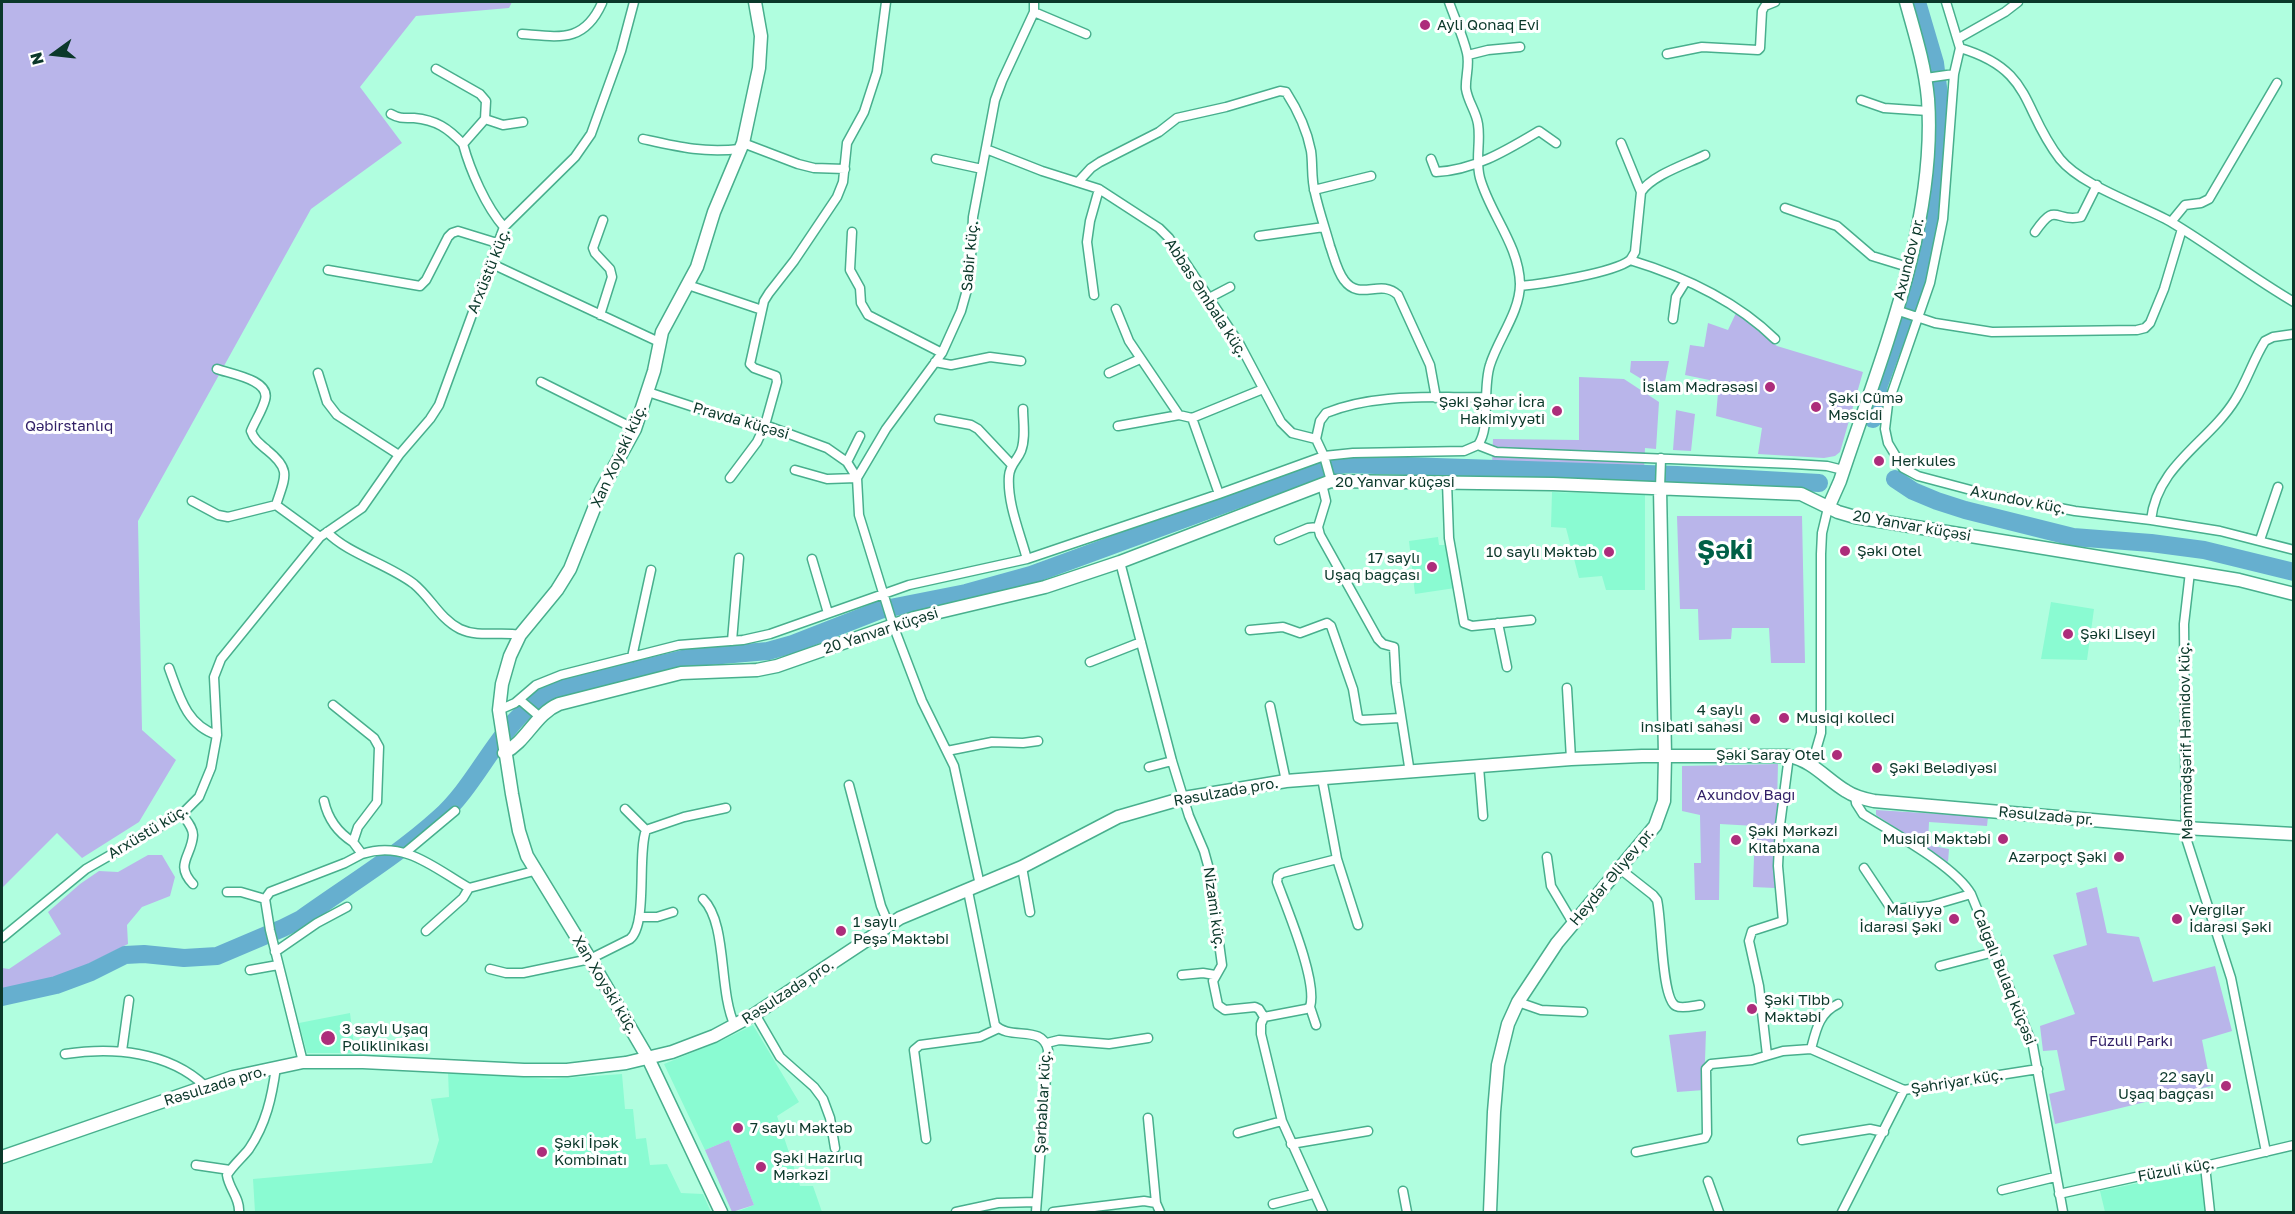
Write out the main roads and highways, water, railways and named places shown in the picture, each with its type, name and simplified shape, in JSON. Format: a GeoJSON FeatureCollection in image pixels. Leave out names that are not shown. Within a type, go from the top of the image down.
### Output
{"type":"FeatureCollection","features":[{"type":"Feature","properties":{"kind":"waterway"},"geometry":{"type":"LineString","coordinates":[[1873,419],[1879,385],[1930,238],[1937,177],[1939,95],[1935,63],[1917,2]]}},
{"type":"Feature","properties":{"kind":"waterway"},"geometry":{"type":"LineString","coordinates":[[2,997],[56,985],[91,972],[125,955],[144,954],[184,958],[217,956],[301,919],[389,858],[439,818],[468,786],[520,715],[555,689],[687,658],[768,651],[793,644],[880,610],[966,593],[1031,575],[1320,469],[1346,464],[1677,475],[1819,483]]}},
{"type":"Feature","properties":{"kind":"waterway"},"geometry":{"type":"LineString","coordinates":[[1895,479],[1913,491],[1937,501],[2073,537],[2204,550],[2294,572]]}},
{"type":"Feature","properties":{"kind":"place","name":"Ayli Qonaq Evi"},"geometry":{"type":"Point","coordinates":[1425,25]}},
{"type":"Feature","properties":{"kind":"place","name":"İslam Mədrəsəsi"},"geometry":{"type":"Point","coordinates":[1770,387]}},
{"type":"Feature","properties":{"kind":"place","name":"Şəki Cümə Məscidi"},"geometry":{"type":"Point","coordinates":[1816,407]}},
{"type":"Feature","properties":{"kind":"place","name":"Şəki Şəhər İcra Hakimiyyəti"},"geometry":{"type":"Point","coordinates":[1557,411]}},
{"type":"Feature","properties":{"kind":"place","name":"Herkules"},"geometry":{"type":"Point","coordinates":[1879,461]}},
{"type":"Feature","properties":{"kind":"place","name":"Şəki Otel"},"geometry":{"type":"Point","coordinates":[1845,551]}},
{"type":"Feature","properties":{"kind":"place","name":"10 saylı Məktəb"},"geometry":{"type":"Point","coordinates":[1609,552]}},
{"type":"Feature","properties":{"kind":"place","name":"17 saylı Uşaq bağçası"},"geometry":{"type":"Point","coordinates":[1432,567]}},
{"type":"Feature","properties":{"kind":"place","name":"Şəki Liseyi"},"geometry":{"type":"Point","coordinates":[2068,634]}},
{"type":"Feature","properties":{"kind":"place","name":"Musiqi kolleci"},"geometry":{"type":"Point","coordinates":[1784,718]}},
{"type":"Feature","properties":{"kind":"place","name":"4 saylı insibati sahəsi"},"geometry":{"type":"Point","coordinates":[1755,719]}},
{"type":"Feature","properties":{"kind":"place","name":"Şəki Saray Otel"},"geometry":{"type":"Point","coordinates":[1837,755]}},
{"type":"Feature","properties":{"kind":"place","name":"Şəki Belədiyəsi"},"geometry":{"type":"Point","coordinates":[1877,768]}},
{"type":"Feature","properties":{"kind":"place","name":"Musiqi Məktəbi"},"geometry":{"type":"Point","coordinates":[2003,839]}},
{"type":"Feature","properties":{"kind":"place","name":"Şəki Mərkəzi Kitabxana"},"geometry":{"type":"Point","coordinates":[1736,840]}},
{"type":"Feature","properties":{"kind":"place","name":"Azərpoçt Şəki"},"geometry":{"type":"Point","coordinates":[2119,857]}},
{"type":"Feature","properties":{"kind":"place","name":"Maliyyə İdarəsi Şəki"},"geometry":{"type":"Point","coordinates":[1954,919]}},
{"type":"Feature","properties":{"kind":"place","name":"Vergilər İdarəsi Şəki"},"geometry":{"type":"Point","coordinates":[2177,919]}},
{"type":"Feature","properties":{"kind":"place","name":"1 saylı Peşə Məktəbi"},"geometry":{"type":"Point","coordinates":[841,931]}},
{"type":"Feature","properties":{"kind":"place","name":"Şəki Tibb Məktəbi"},"geometry":{"type":"Point","coordinates":[1752,1009]}},
{"type":"Feature","properties":{"kind":"place","name":"3 saylı Uşaq Poliklinikası"},"geometry":{"type":"Point","coordinates":[328,1038]}},
{"type":"Feature","properties":{"kind":"place","name":"22 saylı Uşaq bağçası"},"geometry":{"type":"Point","coordinates":[2226,1086]}},
{"type":"Feature","properties":{"kind":"place","name":"7 saylı Məktəb"},"geometry":{"type":"Point","coordinates":[738,1128]}},
{"type":"Feature","properties":{"kind":"place","name":"Şəki İpək Kombinatı"},"geometry":{"type":"Point","coordinates":[542,1152]}},
{"type":"Feature","properties":{"kind":"place","name":"Şəki Hazırlıq Mərkəzi"},"geometry":{"type":"Point","coordinates":[761,1167]}},
{"type":"Feature","properties":{"kind":"district","name":"Şəki"},"geometry":{"type":"Point","coordinates":[1725,550]}},
{"type":"Feature","properties":{"kind":"park label","name":"Qəbirstanlıq"},"geometry":{"type":"Point","coordinates":[69,426]}},
{"type":"Feature","properties":{"kind":"park label","name":"Axundov Bağı"},"geometry":{"type":"Point","coordinates":[1746,795]}},
{"type":"Feature","properties":{"kind":"park label","name":"Füzuli Parkı"},"geometry":{"type":"Point","coordinates":[2131,1041]}}]}
